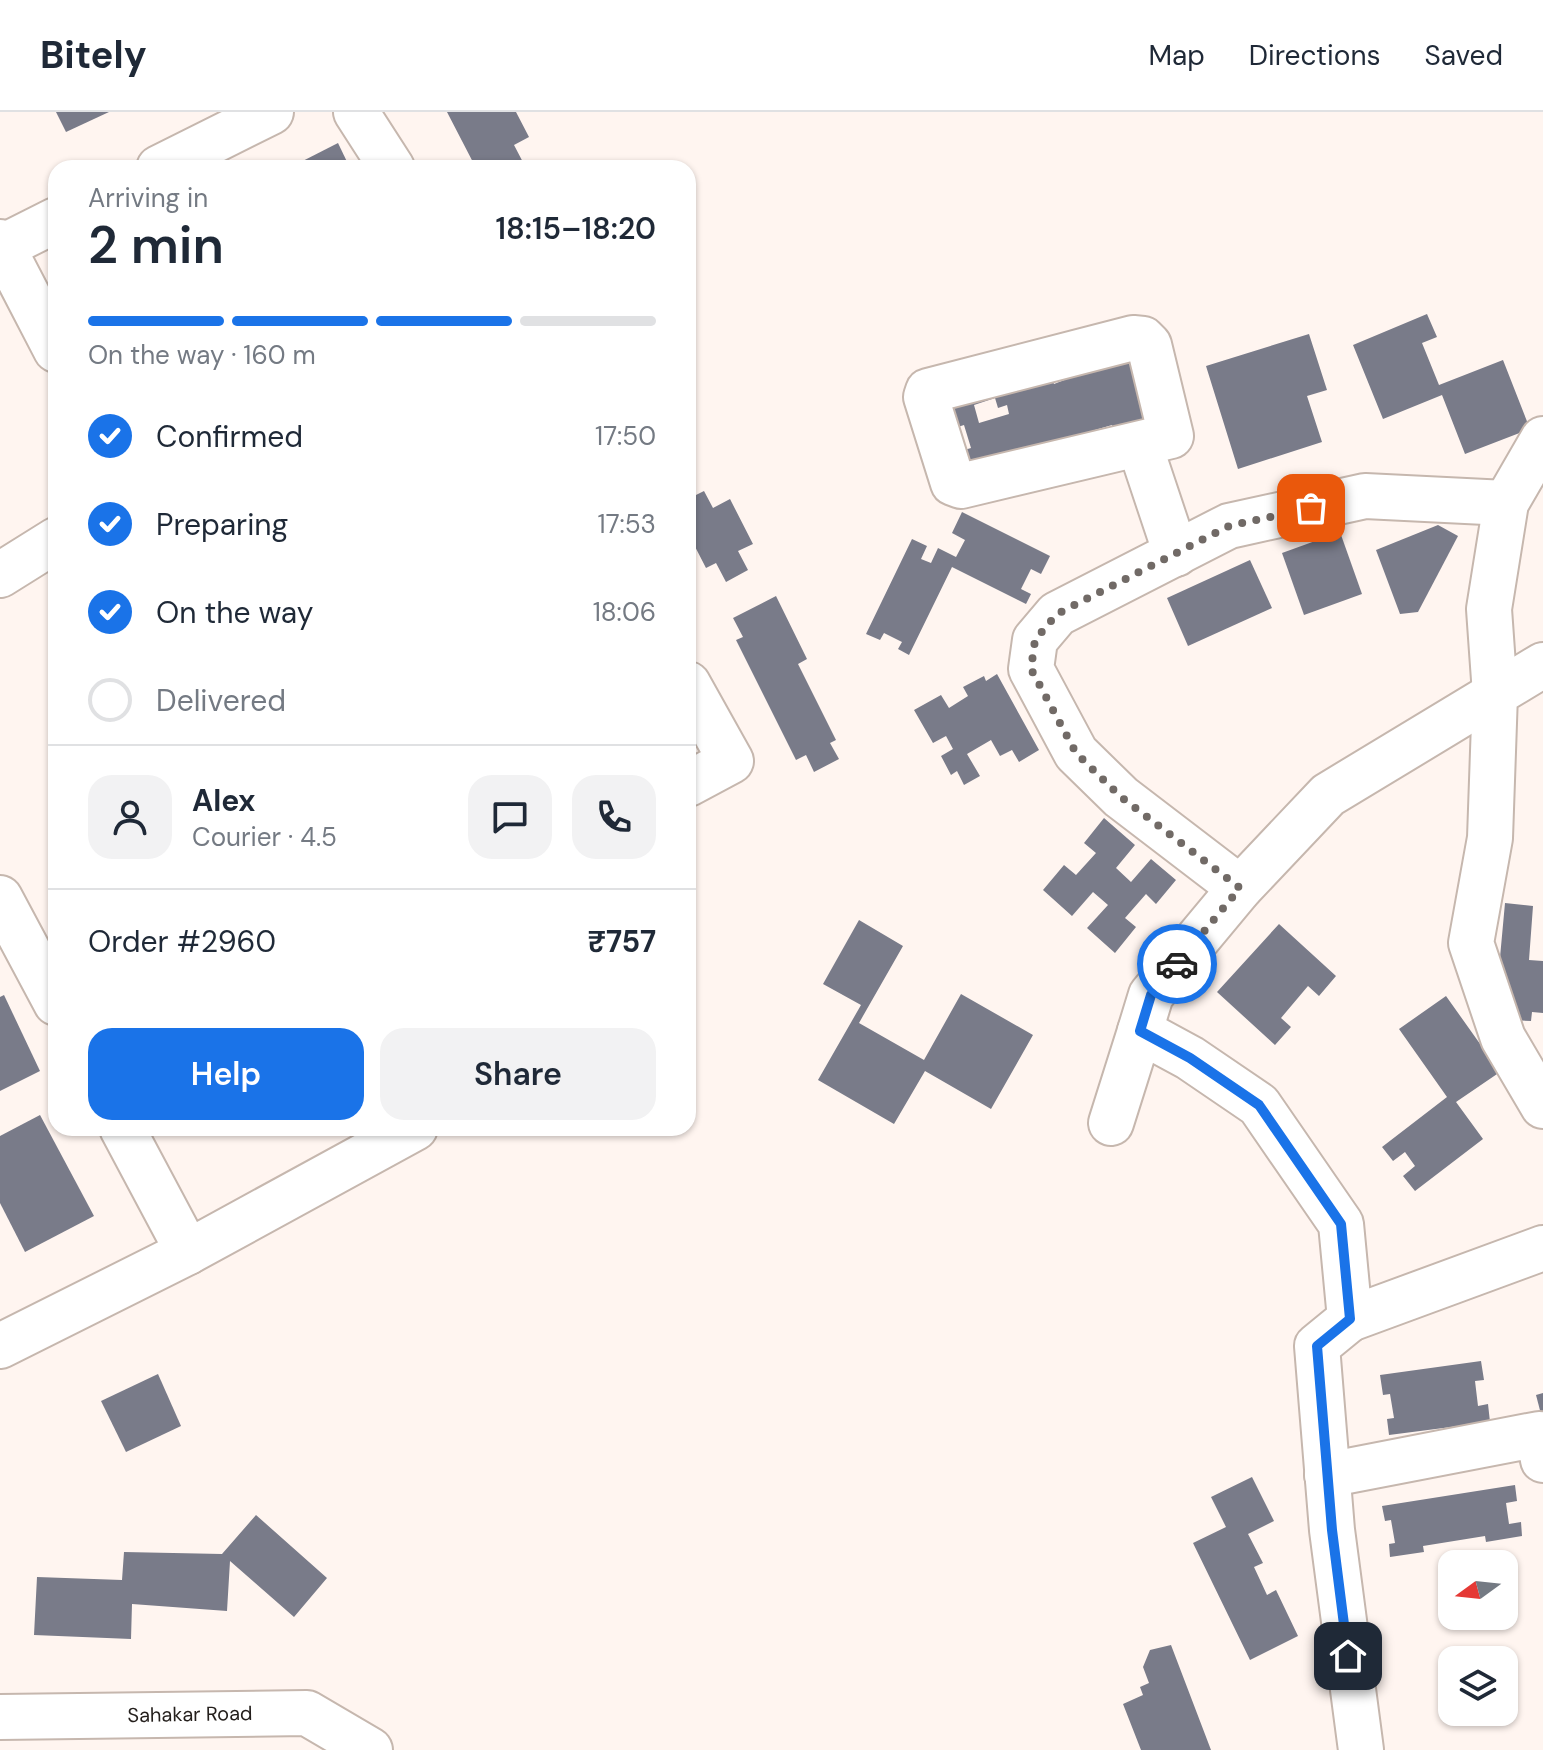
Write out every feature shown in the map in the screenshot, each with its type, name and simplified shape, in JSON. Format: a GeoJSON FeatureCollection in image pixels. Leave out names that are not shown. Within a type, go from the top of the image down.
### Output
{"type":"FeatureCollection","features":[{"type":"Feature","properties":{"kind":"street"},"geometry":{"type":"LineString","coordinates":[[175,160],[271,112]]}},
{"type":"Feature","properties":{"kind":"street"},"geometry":{"type":"LineString","coordinates":[[356,112],[387,160]]}},
{"type":"Feature","properties":{"kind":"street"},"geometry":{"type":"LineString","coordinates":[[48,224],[1,245],[48,335]]}},
{"type":"Feature","properties":{"kind":"street"},"geometry":{"type":"LineString","coordinates":[[1133,338],[1143,339],[1149,345],[1173,430],[1171,436],[1140,446],[961,486],[949,475],[928,391],[1133,338]]}},
{"type":"Feature","properties":{"kind":"street"},"geometry":{"type":"LineString","coordinates":[[1543,439],[1506,503],[1489,609],[1495,694],[1490,838],[1471,943],[1503,1038],[1543,1106]]}},
{"type":"Feature","properties":{"kind":"street"},"geometry":{"type":"LineString","coordinates":[[1140,446],[1176,554]]}},
{"type":"Feature","properties":{"kind":"street"},"geometry":{"type":"LineString","coordinates":[[1240,888],[1121,797],[1076,753],[1031,669],[1035,640],[1057,614],[1229,526],[1365,496],[1506,503]]}},
{"type":"Feature","properties":{"kind":"street"},"geometry":{"type":"LineString","coordinates":[[0,575],[48,545]]}},
{"type":"Feature","properties":{"kind":"street"},"geometry":{"type":"LineString","coordinates":[[1111,1123],[1151,995],[1240,888],[1328,795],[1543,665]]}},
{"type":"Feature","properties":{"kind":"street"},"geometry":{"type":"LineString","coordinates":[[696,698],[731,761],[696,780]]}},
{"type":"Feature","properties":{"kind":"street"},"geometry":{"type":"LineString","coordinates":[[0,898],[48,988]]}},
{"type":"Feature","properties":{"kind":"street"},"geometry":{"type":"LineString","coordinates":[[1140,1031],[1190,1058],[1259,1105],[1341,1224],[1350,1319]]}},
{"type":"Feature","properties":{"kind":"street"},"geometry":{"type":"LineString","coordinates":[[126,1136],[188,1252]]}},
{"type":"Feature","properties":{"kind":"street"},"geometry":{"type":"LineString","coordinates":[[0,1346],[188,1252],[400,1136]]}},
{"type":"Feature","properties":{"kind":"street"},"geometry":{"type":"LineString","coordinates":[[1361,1750],[1327,1475],[1317,1346],[1350,1319],[1543,1248]]}},
{"type":"Feature","properties":{"kind":"street"},"geometry":{"type":"LineString","coordinates":[[1327,1475],[1539,1434],[1543,1460]]}},
{"type":"Feature","properties":{"kind":"street","name":"Sahakar Road"},"geometry":{"type":"LineString","coordinates":[[0,1717],[125,1732],[307,1731],[370,1750]]}},
{"type":"Feature","properties":{"kind":"building"},"geometry":{"type":"Polygon","coordinates":[[[56,112],[109,112],[66,132],[56,112]]]}},
{"type":"Feature","properties":{"kind":"building"},"geometry":{"type":"Polygon","coordinates":[[[447,112],[516,112],[529,137],[514,145],[522,160],[472,160],[447,112]]]}},
{"type":"Feature","properties":{"kind":"building"},"geometry":{"type":"Polygon","coordinates":[[[338,143],[346,160],[305,160],[338,143]]]}},
{"type":"Feature","properties":{"kind":"building"},"geometry":{"type":"Polygon","coordinates":[[[1427,314],[1437,337],[1422,343],[1439,385],[1503,360],[1530,429],[1465,454],[1442,395],[1383,419],[1353,345],[1427,314]]]}},
{"type":"Feature","properties":{"kind":"building"},"geometry":{"type":"Polygon","coordinates":[[[1309,334],[1327,390],[1307,396],[1322,442],[1238,469],[1206,366],[1309,334]]]}},
{"type":"Feature","properties":{"kind":"building"},"geometry":{"type":"Polygon","coordinates":[[[1141,348],[1159,410],[1118,442],[1112,425],[966,468],[961,451],[971,448],[964,425],[942,432],[932,397],[1050,375],[1054,384],[1072,377],[1070,369],[1141,348]],[[995,398],[974,405],[979,423],[1009,414],[1007,405],[998,408],[995,398]]]}},
{"type":"Feature","properties":{"kind":"building"},"geometry":{"type":"Polygon","coordinates":[[[704,491],[713,508],[730,499],[753,544],[738,551],[748,570],[726,582],[716,563],[706,568],[696,549],[696,495],[704,491]]]}},
{"type":"Feature","properties":{"kind":"building"},"geometry":{"type":"Polygon","coordinates":[[[962,512],[1050,556],[1041,574],[1031,569],[1021,589],[1031,594],[1026,604],[952,567],[909,655],[898,649],[902,642],[884,633],[880,640],[866,634],[912,539],[927,546],[921,559],[931,563],[938,548],[956,557],[965,540],[952,533],[962,512]]]}},
{"type":"Feature","properties":{"kind":"building"},"geometry":{"type":"Polygon","coordinates":[[[1438,525],[1458,536],[1418,612],[1400,614],[1376,550],[1438,525]]]}},
{"type":"Feature","properties":{"kind":"building"},"geometry":{"type":"Polygon","coordinates":[[[1340,532],[1362,594],[1304,615],[1282,553],[1340,532]]]}},
{"type":"Feature","properties":{"kind":"building"},"geometry":{"type":"Polygon","coordinates":[[[1250,560],[1272,608],[1188,646],[1167,598],[1250,560]]]}},
{"type":"Feature","properties":{"kind":"building"},"geometry":{"type":"Polygon","coordinates":[[[776,596],[807,659],[798,664],[836,740],[830,743],[839,759],[814,772],[806,755],[796,760],[736,640],[743,637],[733,618],[776,596]]]}},
{"type":"Feature","properties":{"kind":"building"},"geometry":{"type":"Polygon","coordinates":[[[997,674],[1039,750],[1019,762],[1012,750],[1000,756],[991,740],[967,754],[980,776],[964,785],[957,771],[951,775],[941,756],[953,749],[946,736],[933,743],[914,710],[941,695],[949,708],[968,696],[963,687],[984,676],[986,681],[997,674]]]}},
{"type":"Feature","properties":{"kind":"building"},"geometry":{"type":"Polygon","coordinates":[[[1104,818],[1135,845],[1116,868],[1131,882],[1151,859],[1176,880],[1156,904],[1146,894],[1125,918],[1136,927],[1115,953],[1087,928],[1108,905],[1093,892],[1072,916],[1043,890],[1064,865],[1076,875],[1096,853],[1084,843],[1104,818]]]}},
{"type":"Feature","properties":{"kind":"building"},"geometry":{"type":"Polygon","coordinates":[[[1505,903],[1533,906],[1529,960],[1543,961],[1543,1013],[1532,1012],[1531,1021],[1510,1020],[1496,1001],[1505,903]]]}},
{"type":"Feature","properties":{"kind":"building"},"geometry":{"type":"Polygon","coordinates":[[[859,920],[903,946],[859,1023],[924,1060],[961,994],[1033,1035],[991,1109],[925,1071],[894,1124],[818,1080],[861,1005],[823,984],[859,920]]]}},
{"type":"Feature","properties":{"kind":"building"},"geometry":{"type":"Polygon","coordinates":[[[1279,924],[1336,976],[1319,996],[1308,986],[1281,1018],[1291,1027],[1275,1045],[1217,992],[1279,924]]]}},
{"type":"Feature","properties":{"kind":"building"},"geometry":{"type":"Polygon","coordinates":[[[4,995],[40,1071],[0,1091],[0,997],[4,995]]]}},
{"type":"Feature","properties":{"kind":"building"},"geometry":{"type":"Polygon","coordinates":[[[1446,996],[1500,1072],[1456,1102],[1483,1139],[1415,1191],[1403,1176],[1415,1166],[1405,1152],[1393,1161],[1382,1147],[1447,1097],[1399,1029],[1446,996]]]}},
{"type":"Feature","properties":{"kind":"building"},"geometry":{"type":"Polygon","coordinates":[[[40,1115],[48,1136],[51,1136],[94,1216],[25,1252],[0,1203],[0,1136],[40,1115]]]}},
{"type":"Feature","properties":{"kind":"building"},"geometry":{"type":"Polygon","coordinates":[[[1481,1361],[1484,1380],[1475,1381],[1478,1406],[1488,1404],[1490,1422],[1389,1435],[1387,1419],[1394,1418],[1390,1394],[1383,1395],[1380,1375],[1481,1361]]]}},
{"type":"Feature","properties":{"kind":"building"},"geometry":{"type":"Polygon","coordinates":[[[158,1374],[181,1426],[126,1452],[101,1401],[158,1374]]]}},
{"type":"Feature","properties":{"kind":"building"},"geometry":{"type":"Polygon","coordinates":[[[1543,1393],[1543,1418],[1542,1418],[1536,1395],[1543,1393]]]}},
{"type":"Feature","properties":{"kind":"building"},"geometry":{"type":"Polygon","coordinates":[[[1252,1477],[1274,1521],[1248,1534],[1263,1563],[1254,1567],[1267,1595],[1276,1590],[1298,1636],[1250,1660],[1193,1543],[1226,1527],[1211,1497],[1252,1477]]]}},
{"type":"Feature","properties":{"kind":"building"},"geometry":{"type":"Polygon","coordinates":[[[1515,1485],[1517,1501],[1506,1503],[1509,1524],[1521,1522],[1522,1536],[1486,1542],[1485,1536],[1423,1546],[1424,1552],[1390,1557],[1389,1544],[1395,1543],[1391,1520],[1385,1521],[1382,1506],[1515,1485]]]}},
{"type":"Feature","properties":{"kind":"building"},"geometry":{"type":"Polygon","coordinates":[[[256,1515],[327,1578],[294,1617],[230,1561],[227,1611],[132,1604],[131,1639],[34,1635],[37,1577],[122,1580],[124,1552],[222,1554],[256,1515]]]}},
{"type":"Feature","properties":{"kind":"building"},"geometry":{"type":"Polygon","coordinates":[[[1171,1645],[1211,1750],[1141,1750],[1123,1704],[1143,1695],[1140,1687],[1149,1683],[1143,1667],[1150,1650],[1171,1645]]]}},
{"type":"Feature","properties":{"kind":"way so far"},"geometry":{"type":"LineString","coordinates":[[1177,964],[1240,888],[1121,797],[1076,753],[1031,669],[1035,640],[1057,614],[1229,526],[1311,508]]}},
{"type":"Feature","properties":{"kind":"route"},"geometry":{"type":"LineString","coordinates":[[1177,964],[1151,995],[1140,1031],[1190,1058],[1259,1105],[1341,1224],[1350,1319],[1317,1346],[1332,1530],[1348,1656]]}}]}
